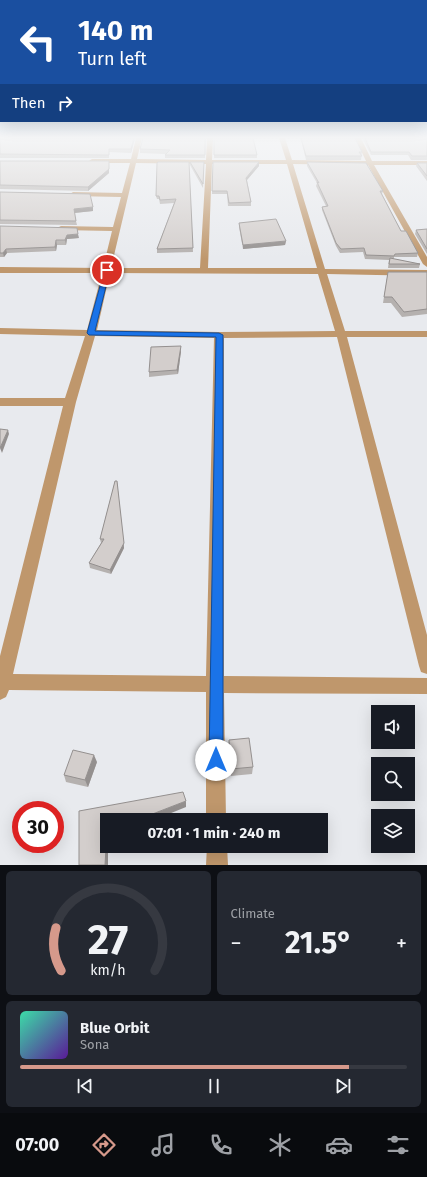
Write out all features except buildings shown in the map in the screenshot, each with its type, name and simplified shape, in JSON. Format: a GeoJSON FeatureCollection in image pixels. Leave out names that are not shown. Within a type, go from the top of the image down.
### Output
{"type":"FeatureCollection","features":[{"type":"Feature","properties":{"kind":"street"},"geometry":{"type":"LineString","coordinates":[[129,178],[91,333],[70,402],[1,685],[215,684],[427,686]]}},
{"type":"Feature","properties":{"kind":"street"},"geometry":{"type":"LineString","coordinates":[[204,270],[209,178]]}},
{"type":"Feature","properties":{"kind":"street"},"geometry":{"type":"LineString","coordinates":[[294,178],[320,271],[340,335],[427,666]]}},
{"type":"Feature","properties":{"kind":"street"},"geometry":{"type":"LineString","coordinates":[[379,178],[427,264]]}},
{"type":"Feature","properties":{"kind":"street"},"geometry":{"type":"LineString","coordinates":[[63,194],[125,195]]}},
{"type":"Feature","properties":{"kind":"street"},"geometry":{"type":"LineString","coordinates":[[54,228],[117,229]]}},
{"type":"Feature","properties":{"kind":"street"},"geometry":{"type":"LineString","coordinates":[[0,270],[204,270],[427,273]]}},
{"type":"Feature","properties":{"kind":"street"},"geometry":{"type":"LineString","coordinates":[[0,331],[219,335],[427,334]]}},
{"type":"Feature","properties":{"kind":"street"},"geometry":{"type":"LineString","coordinates":[[216,813],[215,684],[219,335]]}},
{"type":"Feature","properties":{"kind":"street"},"geometry":{"type":"LineString","coordinates":[[0,402],[70,402]]}},
{"type":"Feature","properties":{"kind":"street"},"geometry":{"type":"LineString","coordinates":[[217,853],[217,865]]}},
{"type":"Feature","properties":{"kind":"route"},"geometry":{"type":"LineString","coordinates":[[107,270],[91,333],[219,335],[215,684],[216,760]]}}]}
